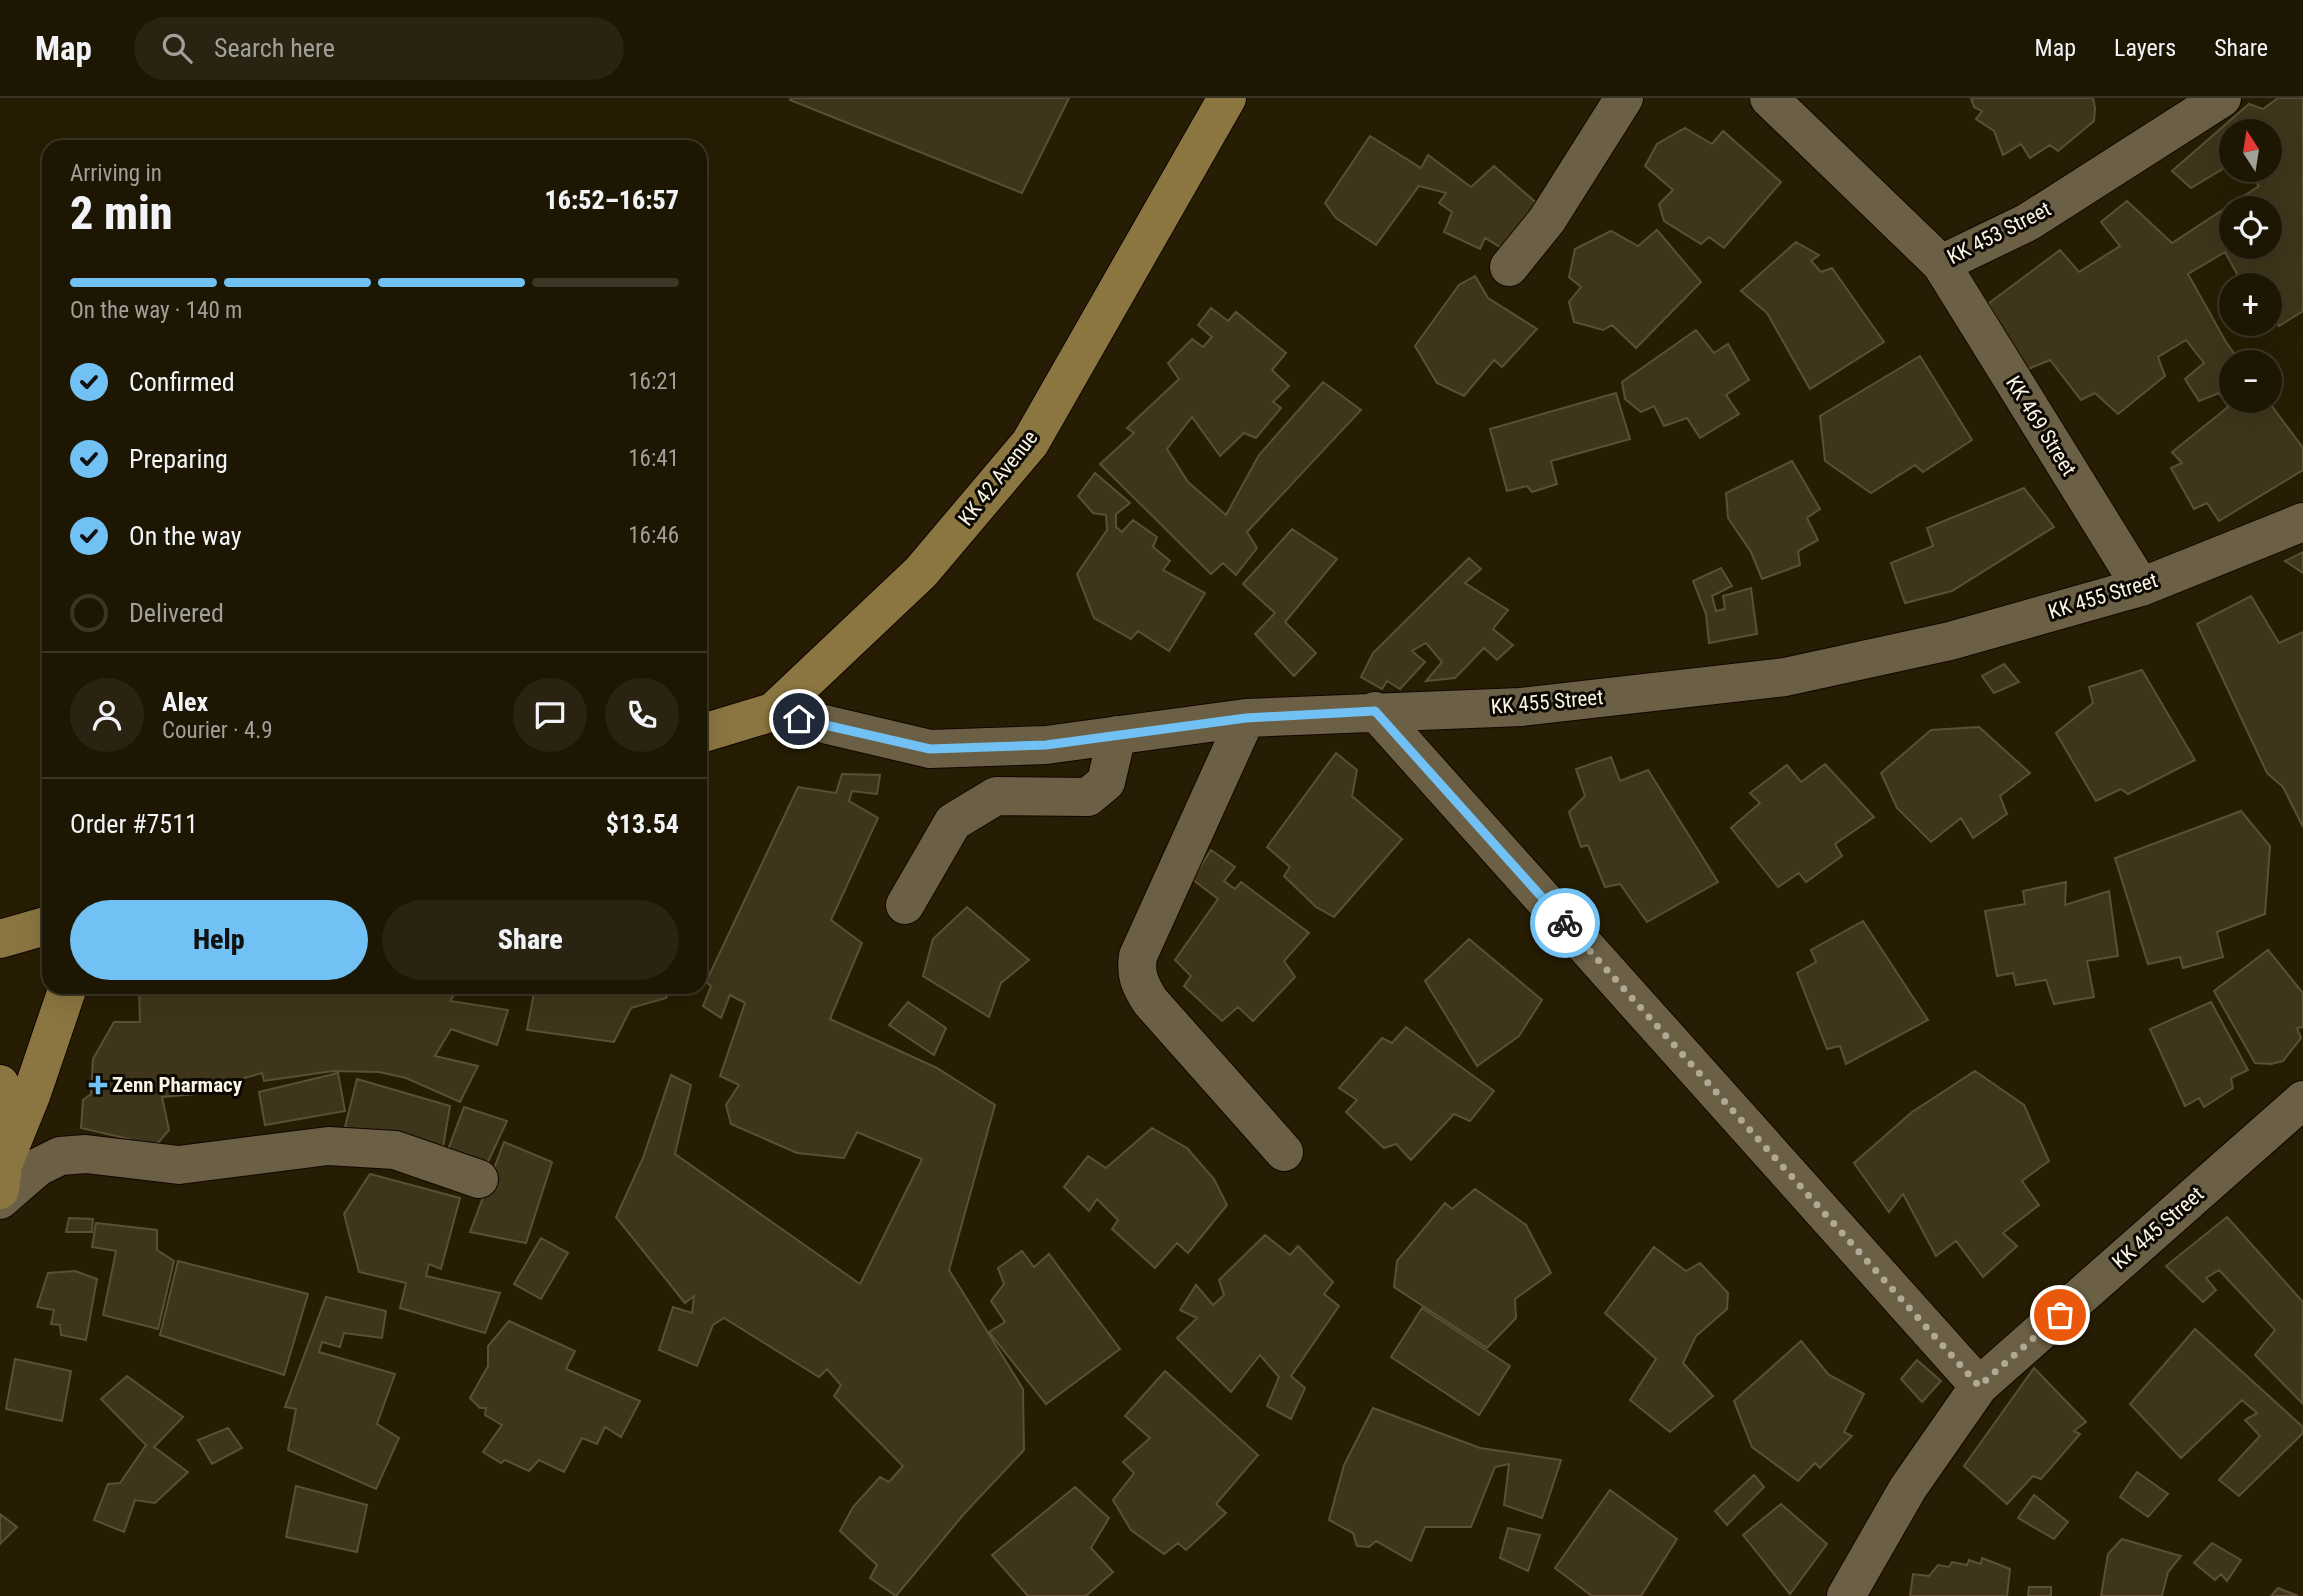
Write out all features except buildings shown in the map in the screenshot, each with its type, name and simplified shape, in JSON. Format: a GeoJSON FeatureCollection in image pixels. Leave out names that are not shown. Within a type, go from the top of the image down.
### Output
{"type":"FeatureCollection","features":[{"type":"Feature","properties":{"kind":"main road","name":"KK 42 Avenue"},"geometry":{"type":"LineString","coordinates":[[707,732],[773,712],[921,572],[1030,443],[1227,98]]}},
{"type":"Feature","properties":{"kind":"main road"},"geometry":{"type":"LineString","coordinates":[[0,939],[42,927]]}},
{"type":"Feature","properties":{"kind":"main road"},"geometry":{"type":"LineString","coordinates":[[2,1176],[66,994]]}},
{"type":"Feature","properties":{"kind":"main road"},"geometry":{"type":"LineString","coordinates":[[0,1084],[3,1095],[2,1176]]}},
{"type":"Feature","properties":{"kind":"street"},"geometry":{"type":"LineString","coordinates":[[1509,267],[1548,219],[1624,98]]}},
{"type":"Feature","properties":{"kind":"street","name":"KK 453 Street"},"geometry":{"type":"LineString","coordinates":[[1769,98],[1941,264],[2028,222],[2222,98]]}},
{"type":"Feature","properties":{"kind":"street","name":"KK 469 Street"},"geometry":{"type":"LineString","coordinates":[[1941,264],[2141,587]]}},
{"type":"Feature","properties":{"kind":"street","name":"KK 455 Street"},"geometry":{"type":"LineString","coordinates":[[773,712],[930,749],[1046,745],[1246,718],[1521,707],[1785,677],[1950,641],[2141,587],[2303,522]]}},
{"type":"Feature","properties":{"kind":"street"},"geometry":{"type":"LineString","coordinates":[[1375,711],[1979,1386]]}},
{"type":"Feature","properties":{"kind":"street"},"geometry":{"type":"LineString","coordinates":[[1246,718],[1138,956],[1136,969],[1139,984],[1150,1001],[1284,1152]]}},
{"type":"Feature","properties":{"kind":"street"},"geometry":{"type":"LineString","coordinates":[[905,905],[953,822],[996,796],[1088,797],[1106,782],[1117,735]]}},
{"type":"Feature","properties":{"kind":"street","name":"KK 445 Street"},"geometry":{"type":"LineString","coordinates":[[1846,1596],[1908,1488],[1979,1386],[2303,1100]]}},
{"type":"Feature","properties":{"kind":"street"},"geometry":{"type":"LineString","coordinates":[[0,1200],[38,1167],[60,1156],[86,1154],[179,1166],[328,1146],[395,1150],[479,1179]]}},
{"type":"Feature","properties":{"kind":"way so far"},"geometry":{"type":"LineString","coordinates":[[1565,923],[1979,1386],[2060,1315]]}},
{"type":"Feature","properties":{"kind":"place","name":"Zenn Pharmacy"},"geometry":{"type":"Point","coordinates":[98,1085]}},
{"type":"Feature","properties":{"kind":"route"},"geometry":{"type":"LineString","coordinates":[[799,719],[930,749],[1046,745],[1246,718],[1375,711],[1565,923]]}}]}
